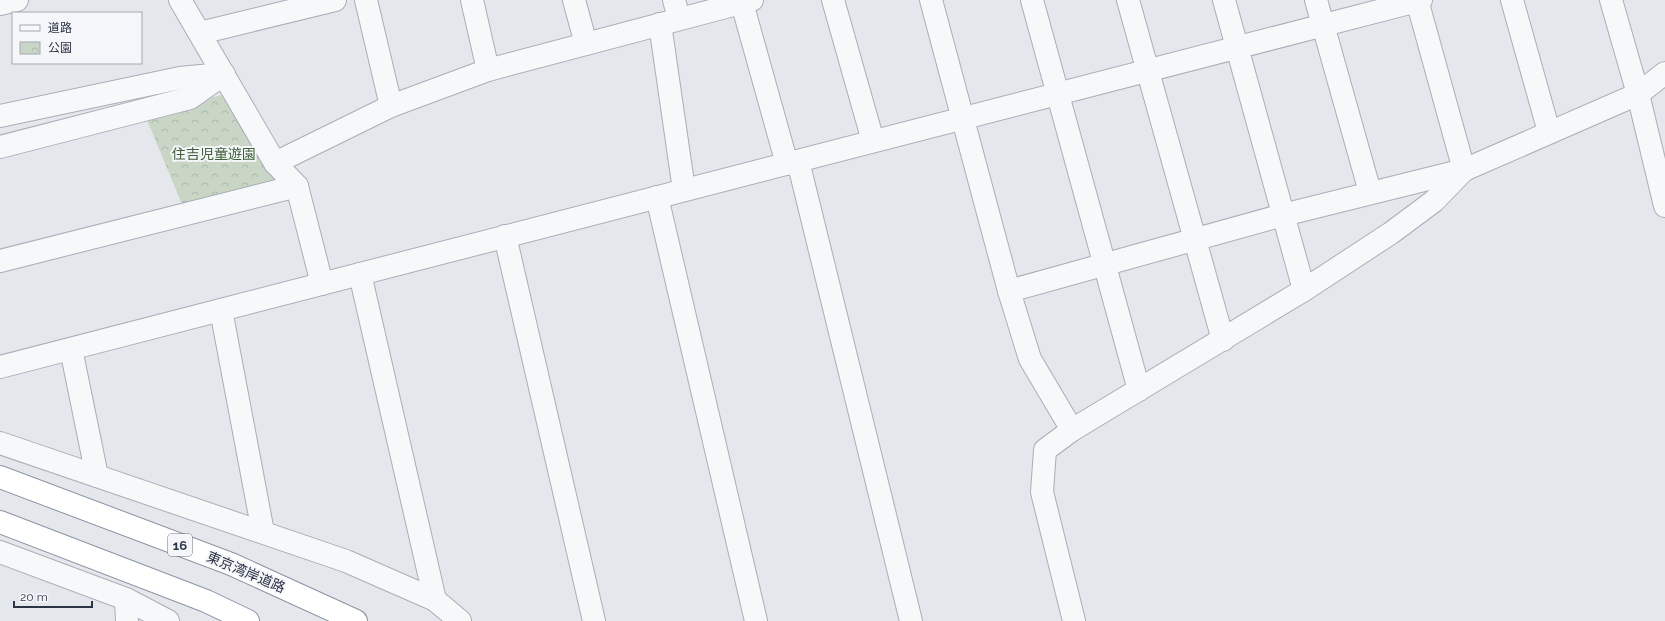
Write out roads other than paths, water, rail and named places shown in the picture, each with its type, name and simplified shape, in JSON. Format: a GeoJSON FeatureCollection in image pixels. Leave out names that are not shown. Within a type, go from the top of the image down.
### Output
{"type":"FeatureCollection","features":[{"type":"Feature","properties":{"kind":"highway","name":"東京湾岸道路"},"geometry":{"type":"LineString","coordinates":[[0,477],[231,564],[356,621]]}},
{"type":"Feature","properties":{"kind":"highway"},"geometry":{"type":"LineString","coordinates":[[0,522],[206,601],[248,621]]}},
{"type":"Feature","properties":{"kind":"street"},"geometry":{"type":"LineString","coordinates":[[0,4],[17,0]]}},
{"type":"Feature","properties":{"kind":"street"},"geometry":{"type":"LineString","coordinates":[[180,0],[275,163],[297,186],[322,284]]}},
{"type":"Feature","properties":{"kind":"street"},"geometry":{"type":"LineString","coordinates":[[200,33],[335,0]]}},
{"type":"Feature","properties":{"kind":"street"},"geometry":{"type":"LineString","coordinates":[[366,0],[391,106]]}},
{"type":"Feature","properties":{"kind":"street"},"geometry":{"type":"LineString","coordinates":[[472,0],[488,70]]}},
{"type":"Feature","properties":{"kind":"street"},"geometry":{"type":"LineString","coordinates":[[574,0],[586,44]]}},
{"type":"Feature","properties":{"kind":"street"},"geometry":{"type":"LineString","coordinates":[[833,0],[873,141]]}},
{"type":"Feature","properties":{"kind":"street"},"geometry":{"type":"LineString","coordinates":[[930,0],[1009,291],[1030,359],[1072,430]]}},
{"type":"Feature","properties":{"kind":"street"},"geometry":{"type":"LineString","coordinates":[[1032,0],[1139,390]]}},
{"type":"Feature","properties":{"kind":"street"},"geometry":{"type":"LineString","coordinates":[[1128,0],[1223,340]]}},
{"type":"Feature","properties":{"kind":"street"},"geometry":{"type":"LineString","coordinates":[[1224,0],[1304,290]]}},
{"type":"Feature","properties":{"kind":"street"},"geometry":{"type":"LineString","coordinates":[[1316,0],[1370,192]]}},
{"type":"Feature","properties":{"kind":"street"},"geometry":{"type":"LineString","coordinates":[[0,367],[1419,0],[1464,170]]}},
{"type":"Feature","properties":{"kind":"street"},"geometry":{"type":"LineString","coordinates":[[1512,0],[1549,132]]}},
{"type":"Feature","properties":{"kind":"street"},"geometry":{"type":"LineString","coordinates":[[1611,0],[1661,170],[1665,206]]}},
{"type":"Feature","properties":{"kind":"street"},"geometry":{"type":"LineString","coordinates":[[275,163],[391,106],[488,70],[586,44],[671,14],[747,1],[792,162],[911,621]]}},
{"type":"Feature","properties":{"kind":"street"},"geometry":{"type":"LineString","coordinates":[[671,14],[684,190]]}},
{"type":"Feature","properties":{"kind":"street"},"geometry":{"type":"LineString","coordinates":[[1009,291],[1105,266],[1283,215],[1370,192],[1464,170],[1638,94],[1665,73]]}},
{"type":"Feature","properties":{"kind":"street"},"geometry":{"type":"LineString","coordinates":[[0,116],[180,78],[224,74]]}},
{"type":"Feature","properties":{"kind":"street"},"geometry":{"type":"LineString","coordinates":[[0,147],[190,98],[224,74]]}},
{"type":"Feature","properties":{"kind":"street"},"geometry":{"type":"LineString","coordinates":[[1074,621],[1042,492],[1045,450],[1072,430],[1304,290],[1391,233],[1434,201],[1464,170]]}},
{"type":"Feature","properties":{"kind":"street"},"geometry":{"type":"LineString","coordinates":[[0,261],[297,186]]}},
{"type":"Feature","properties":{"kind":"street"},"geometry":{"type":"LineString","coordinates":[[657,198],[756,621]]}},
{"type":"Feature","properties":{"kind":"street"},"geometry":{"type":"LineString","coordinates":[[505,236],[594,621]]}},
{"type":"Feature","properties":{"kind":"street"},"geometry":{"type":"LineString","coordinates":[[360,274],[435,600]]}},
{"type":"Feature","properties":{"kind":"street"},"geometry":{"type":"LineString","coordinates":[[220,310],[263,532]]}},
{"type":"Feature","properties":{"kind":"street"},"geometry":{"type":"LineString","coordinates":[[70,349],[97,476]]}},
{"type":"Feature","properties":{"kind":"street"},"geometry":{"type":"LineString","coordinates":[[0,443],[346,561],[435,600],[460,621]]}},
{"type":"Feature","properties":{"kind":"street"},"geometry":{"type":"LineString","coordinates":[[0,552],[126,599],[168,621]]}},
{"type":"Feature","properties":{"kind":"street"},"geometry":{"type":"LineString","coordinates":[[126,599],[127,621]]}},
{"type":"Feature","properties":{"kind":"park label","name":"住吉児童遊園"},"geometry":{"type":"Point","coordinates":[214,154]}}]}
